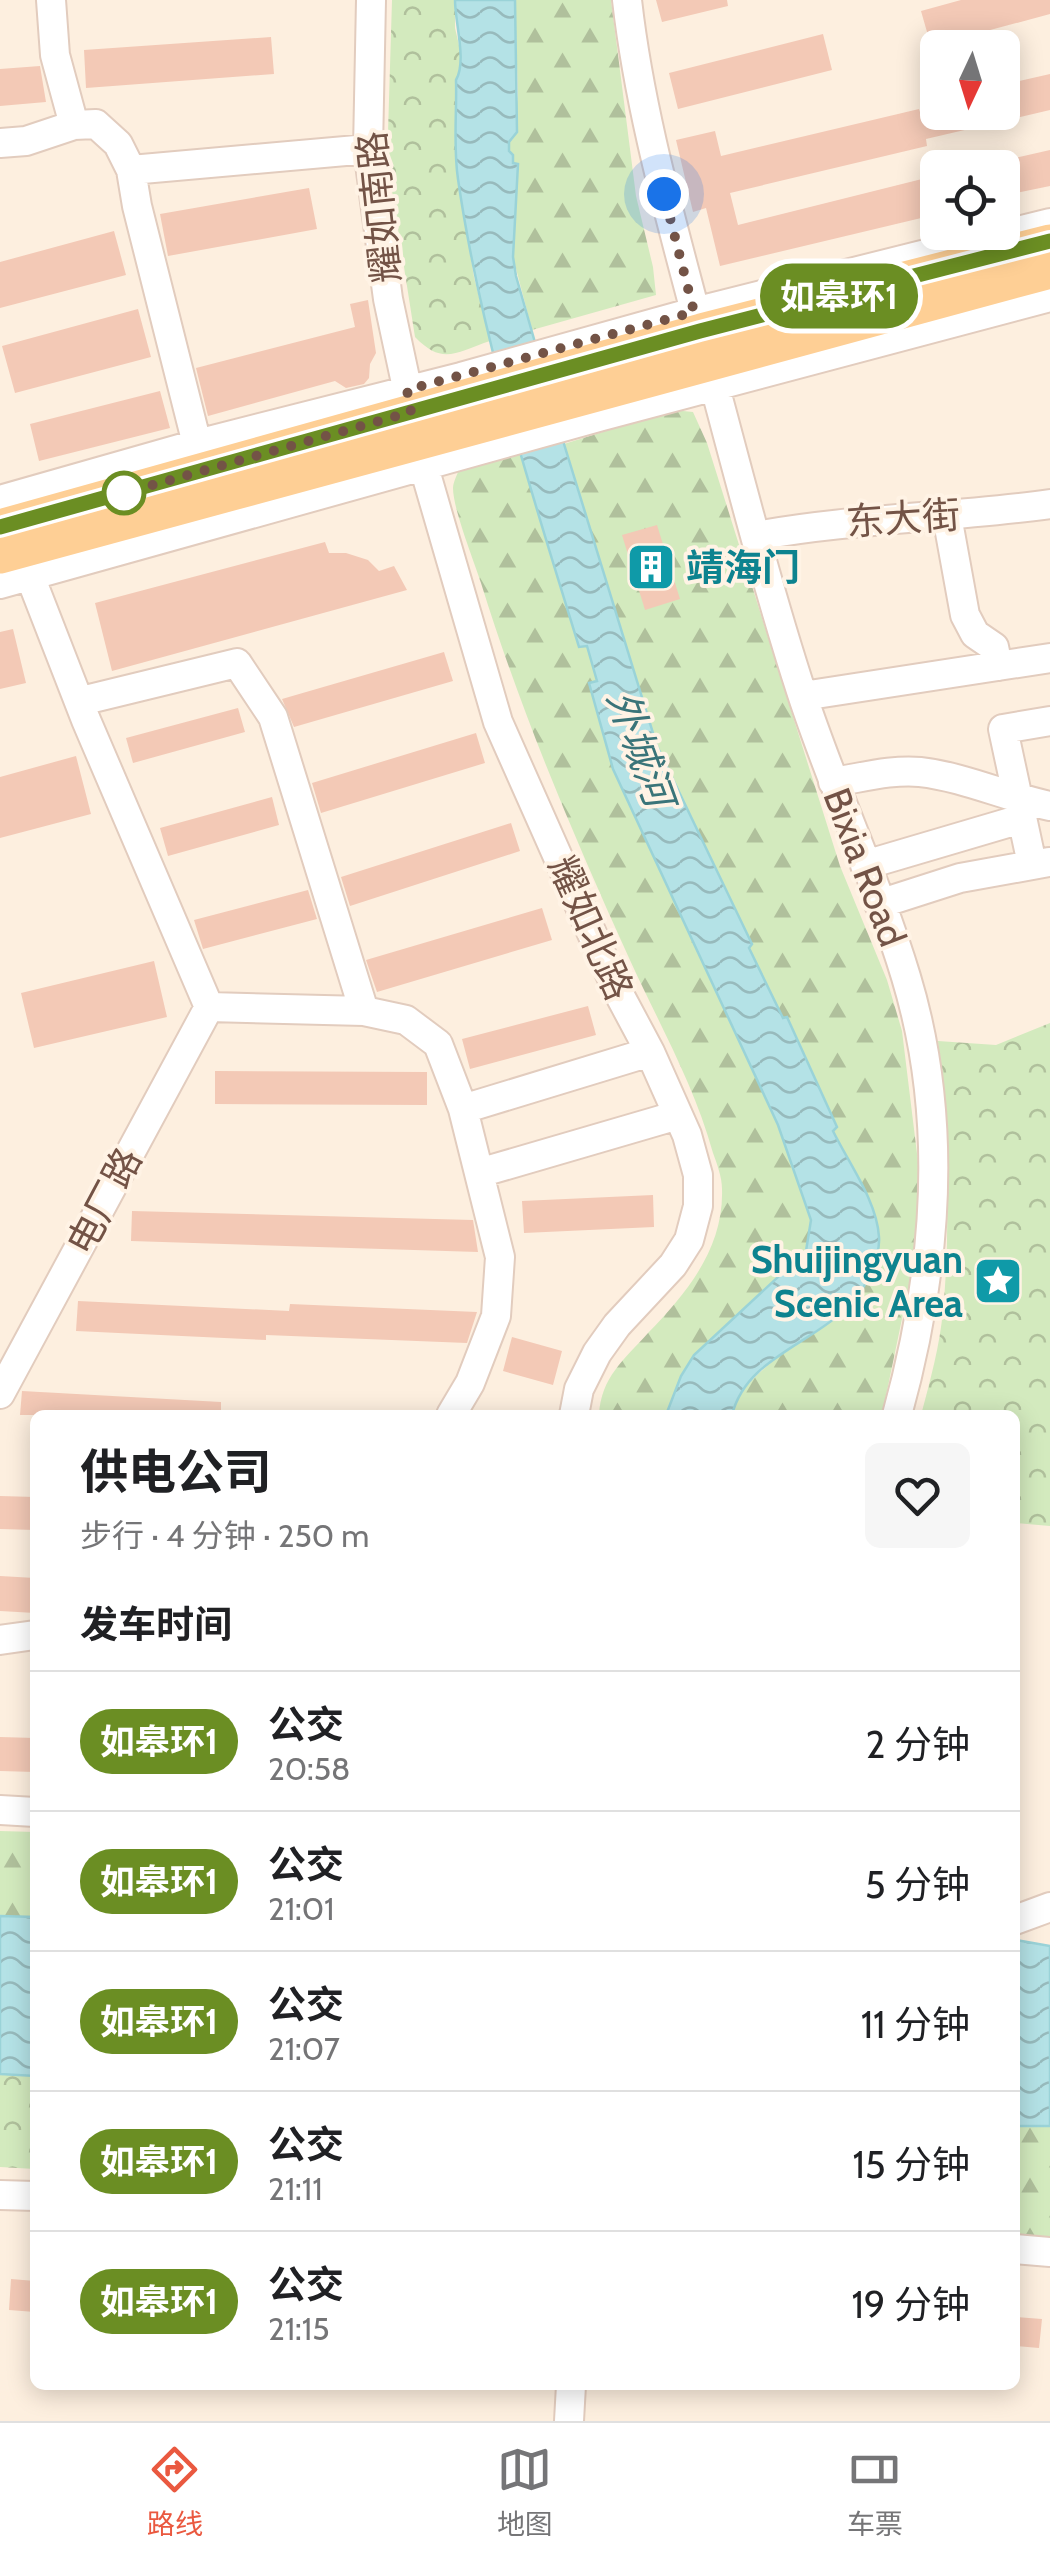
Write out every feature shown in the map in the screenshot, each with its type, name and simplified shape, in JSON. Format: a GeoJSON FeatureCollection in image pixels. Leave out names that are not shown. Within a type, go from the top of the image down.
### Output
{"type":"FeatureCollection","features":[{"type":"Feature","properties":{"kind":"main road"},"geometry":{"type":"LineString","coordinates":[[0,527],[472,413],[704,348],[1050,242]]}},
{"type":"Feature","properties":{"kind":"main road"},"geometry":{"type":"LineString","coordinates":[[704,348],[1050,271]]}},
{"type":"Feature","properties":{"kind":"main road"},"geometry":{"type":"LineString","coordinates":[[0,556],[415,428]]}},
{"type":"Feature","properties":{"kind":"street"},"geometry":{"type":"LineString","coordinates":[[51,0],[54,55],[74,126]]}},
{"type":"Feature","properties":{"kind":"street","name":"耀如南路"},"geometry":{"type":"LineString","coordinates":[[372,0],[368,149],[388,299],[415,428]]}},
{"type":"Feature","properties":{"kind":"street","name":"Bixia Road"},"geometry":{"type":"LineString","coordinates":[[627,0],[643,106],[756,536],[803,696],[906,976],[934,1126],[932,1232],[922,1309],[898,1410]]}},
{"type":"Feature","properties":{"kind":"street"},"geometry":{"type":"LineString","coordinates":[[0,143],[26,141],[74,126],[96,124],[118,144],[131,170],[196,444]]}},
{"type":"Feature","properties":{"kind":"street"},"geometry":{"type":"LineString","coordinates":[[131,170],[368,149]]}},
{"type":"Feature","properties":{"kind":"street"},"geometry":{"type":"LineString","coordinates":[[0,584],[30,576],[415,428],[704,348],[1050,224]]}},
{"type":"Feature","properties":{"kind":"street"},"geometry":{"type":"LineString","coordinates":[[704,348],[1050,297]]}},
{"type":"Feature","properties":{"kind":"street"},"geometry":{"type":"LineString","coordinates":[[0,500],[196,444],[415,428]]}},
{"type":"Feature","properties":{"kind":"street","name":"耀如北路"},"geometry":{"type":"LineString","coordinates":[[415,428],[498,722],[618,992],[678,1115],[698,1175],[698,1206],[690,1240],[597,1353],[578,1390],[575,1410]]}},
{"type":"Feature","properties":{"kind":"street","name":"东大街"},"geometry":{"type":"LineString","coordinates":[[756,536],[822,523],[948,516],[1050,504]]}},
{"type":"Feature","properties":{"kind":"street"},"geometry":{"type":"LineString","coordinates":[[948,516],[965,615],[976,634],[994,647],[998,666]]}},
{"type":"Feature","properties":{"kind":"street"},"geometry":{"type":"LineString","coordinates":[[30,576],[209,1007],[364,1010],[406,1020],[438,1044],[463,1109],[500,1257],[496,1316],[470,1383],[454,1410]]}},
{"type":"Feature","properties":{"kind":"street"},"geometry":{"type":"LineString","coordinates":[[803,696],[1050,658]]}},
{"type":"Feature","properties":{"kind":"street"},"geometry":{"type":"LineString","coordinates":[[81,701],[237,663],[272,717],[364,1010]]}},
{"type":"Feature","properties":{"kind":"street"},"geometry":{"type":"LineString","coordinates":[[879,904],[960,878],[1041,863],[1018,808],[1004,729],[1050,721]]}},
{"type":"Feature","properties":{"kind":"street"},"geometry":{"type":"LineString","coordinates":[[833,782],[916,771],[976,782],[1018,808]]}},
{"type":"Feature","properties":{"kind":"street"},"geometry":{"type":"LineString","coordinates":[[866,865],[1018,808],[1050,806]]}},
{"type":"Feature","properties":{"kind":"street","name":"电厂路"},"geometry":{"type":"LineString","coordinates":[[0,1394],[209,1007]]}},
{"type":"Feature","properties":{"kind":"street"},"geometry":{"type":"LineString","coordinates":[[463,1109],[650,1052]]}},
{"type":"Feature","properties":{"kind":"street"},"geometry":{"type":"LineString","coordinates":[[478,1173],[678,1115]]}},
{"type":"Feature","properties":{"kind":"street"},"geometry":{"type":"LineString","coordinates":[[0,1640],[30,1635]]}},
{"type":"Feature","properties":{"kind":"street"},"geometry":{"type":"LineString","coordinates":[[0,1810],[30,1812]]}},
{"type":"Feature","properties":{"kind":"street"},"geometry":{"type":"LineString","coordinates":[[1020,1895],[1050,1904]]}},
{"type":"Feature","properties":{"kind":"street"},"geometry":{"type":"LineString","coordinates":[[1020,1918],[1050,1904]]}},
{"type":"Feature","properties":{"kind":"street"},"geometry":{"type":"LineString","coordinates":[[0,2195],[30,2196]]}},
{"type":"Feature","properties":{"kind":"street"},"geometry":{"type":"LineString","coordinates":[[1020,2250],[1050,2252]]}},
{"type":"Feature","properties":{"kind":"street"},"geometry":{"type":"LineString","coordinates":[[568,2421],[571,2390]]}},
{"type":"Feature","properties":{"kind":"green space"},"geometry":{"type":"Polygon","coordinates":[[[392,0],[455,0],[455,28],[462,58],[457,175],[474,277],[490,341],[450,354],[434,351],[415,337],[390,178],[392,0]]]}},
{"type":"Feature","properties":{"kind":"green space"},"geometry":{"type":"Polygon","coordinates":[[[515,0],[611,0],[636,196],[656,295],[532,330],[513,257],[518,165],[512,164],[509,142],[513,139],[518,95],[515,0]]]}},
{"type":"Feature","properties":{"kind":"green space"},"geometry":{"type":"Polygon","coordinates":[[[673,410],[693,412],[707,443],[840,866],[887,980],[902,1031],[920,1178],[919,1237],[883,1410],[734,1410],[754,1378],[857,1291],[877,1255],[877,1222],[749,947],[752,944],[657,746],[564,444],[673,410]]]}},
{"type":"Feature","properties":{"kind":"green space"},"geometry":{"type":"Polygon","coordinates":[[[520,452],[579,646],[587,645],[597,682],[590,683],[613,769],[778,1125],[811,1220],[806,1251],[694,1355],[668,1410],[600,1410],[604,1390],[615,1370],[676,1302],[710,1250],[721,1210],[721,1180],[686,1078],[608,912],[513,679],[456,509],[453,488],[460,467],[520,452]]]}},
{"type":"Feature","properties":{"kind":"green space","name":"Shuijingyuan Scenic Area"},"geometry":{"type":"Polygon","coordinates":[[[1050,1023],[1050,1526],[1020,1523],[1020,1410],[922,1410],[940,1336],[946,1276],[946,1176],[938,1041],[996,1045],[1050,1023]]]}},
{"type":"Feature","properties":{"kind":"green space"},"geometry":{"type":"Polygon","coordinates":[[[0,1831],[30,1832],[30,1917],[0,1916],[0,1831]]]}},
{"type":"Feature","properties":{"kind":"green space"},"geometry":{"type":"Polygon","coordinates":[[[0,2074],[30,2076],[30,2169],[0,2167],[0,2074]]]}},
{"type":"Feature","properties":{"kind":"green space"},"geometry":{"type":"Polygon","coordinates":[[[1020,2126],[1050,2126],[1050,2246],[1020,2243],[1020,2126]]]}},
{"type":"Feature","properties":{"kind":"water","name":"外城河"},"geometry":{"type":"Polygon","coordinates":[[[455,0],[515,0],[517,132],[509,142],[513,163],[518,164],[513,257],[564,444],[657,746],[752,944],[749,948],[783,1018],[787,1017],[837,1127],[833,1131],[868,1196],[877,1223],[877,1256],[857,1296],[840,1314],[757,1373],[734,1410],[668,1410],[694,1355],[806,1251],[811,1220],[778,1125],[613,769],[589,683],[597,681],[587,646],[579,647],[526,473],[480,298],[455,142],[456,80],[461,52],[455,0]]]}},
{"type":"Feature","properties":{"kind":"water"},"geometry":{"type":"Polygon","coordinates":[[[0,1916],[30,1917],[30,2076],[0,2074],[0,1916]]]}},
{"type":"Feature","properties":{"kind":"water"},"geometry":{"type":"Polygon","coordinates":[[[1020,1941],[1050,1946],[1050,2126],[1020,2126],[1020,1941]]]}},
{"type":"Feature","properties":{"kind":"building"},"geometry":{"type":"Polygon","coordinates":[[[656,0],[727,0],[728,6],[662,22],[656,0]]]}},
{"type":"Feature","properties":{"kind":"building"},"geometry":{"type":"Polygon","coordinates":[[[961,0],[1050,0],[1050,14],[990,30],[926,30],[921,11],[961,0]]]}},
{"type":"Feature","properties":{"kind":"building"},"geometry":{"type":"Polygon","coordinates":[[[823,34],[832,70],[678,109],[669,73],[823,34]]]}},
{"type":"Feature","properties":{"kind":"building"},"geometry":{"type":"Polygon","coordinates":[[[271,37],[274,74],[86,88],[84,50],[271,37]]]}},
{"type":"Feature","properties":{"kind":"building"},"geometry":{"type":"Polygon","coordinates":[[[40,66],[46,102],[0,106],[0,69],[40,66]]]}},
{"type":"Feature","properties":{"kind":"building"},"geometry":{"type":"Polygon","coordinates":[[[1050,74],[1050,110],[1020,117],[1020,81],[1050,74]]]}},
{"type":"Feature","properties":{"kind":"building"},"geometry":{"type":"Polygon","coordinates":[[[919,109],[920,130],[964,130],[926,139],[927,146],[730,193],[738,225],[920,180],[920,218],[720,266],[706,208],[693,212],[676,140],[715,131],[721,156],[919,109]]]}},
{"type":"Feature","properties":{"kind":"building"},"geometry":{"type":"Polygon","coordinates":[[[1050,150],[1050,186],[1020,192],[1020,157],[1050,150]]]}},
{"type":"Feature","properties":{"kind":"building"},"geometry":{"type":"Polygon","coordinates":[[[309,188],[317,229],[168,256],[160,214],[309,188]]]}},
{"type":"Feature","properties":{"kind":"building"},"geometry":{"type":"Polygon","coordinates":[[[114,231],[126,275],[0,308],[0,262],[114,231]]]}},
{"type":"Feature","properties":{"kind":"building"},"geometry":{"type":"Polygon","coordinates":[[[368,300],[376,353],[364,384],[346,388],[335,381],[208,416],[196,368],[355,327],[350,304],[368,300]]]}},
{"type":"Feature","properties":{"kind":"building"},"geometry":{"type":"Polygon","coordinates":[[[138,309],[151,357],[15,393],[2,346],[138,309]]]}},
{"type":"Feature","properties":{"kind":"building"},"geometry":{"type":"Polygon","coordinates":[[[160,391],[170,428],[39,461],[30,424],[160,391]]]}},
{"type":"Feature","properties":{"kind":"building","name":"靖海门"},"geometry":{"type":"Polygon","coordinates":[[[657,525],[680,599],[645,610],[622,535],[657,525]]]}},
{"type":"Feature","properties":{"kind":"building"},"geometry":{"type":"Polygon","coordinates":[[[325,542],[329,553],[346,553],[368,560],[379,571],[394,566],[407,590],[112,671],[95,603],[325,542]]]}},
{"type":"Feature","properties":{"kind":"building"},"geometry":{"type":"Polygon","coordinates":[[[13,629],[26,683],[0,689],[0,632],[13,629]]]}},
{"type":"Feature","properties":{"kind":"building"},"geometry":{"type":"Polygon","coordinates":[[[444,652],[453,681],[294,727],[282,699],[444,652]]]}},
{"type":"Feature","properties":{"kind":"building"},"geometry":{"type":"Polygon","coordinates":[[[238,708],[245,732],[133,763],[126,738],[238,708]]]}},
{"type":"Feature","properties":{"kind":"building"},"geometry":{"type":"Polygon","coordinates":[[[476,733],[485,763],[321,813],[312,783],[476,733]]]}},
{"type":"Feature","properties":{"kind":"building"},"geometry":{"type":"Polygon","coordinates":[[[76,756],[91,814],[0,838],[0,777],[76,756]]]}},
{"type":"Feature","properties":{"kind":"building"},"geometry":{"type":"Polygon","coordinates":[[[272,797],[279,825],[168,856],[160,828],[272,797]]]}},
{"type":"Feature","properties":{"kind":"building"},"geometry":{"type":"Polygon","coordinates":[[[511,823],[520,851],[350,906],[341,877],[511,823]]]}},
{"type":"Feature","properties":{"kind":"building"},"geometry":{"type":"Polygon","coordinates":[[[308,890],[317,919],[203,949],[194,920],[308,890]]]}},
{"type":"Feature","properties":{"kind":"building"},"geometry":{"type":"Polygon","coordinates":[[[542,908],[552,940],[377,992],[366,960],[542,908]]]}},
{"type":"Feature","properties":{"kind":"building"},"geometry":{"type":"Polygon","coordinates":[[[154,961],[167,1017],[34,1048],[21,993],[154,961]]]}},
{"type":"Feature","properties":{"kind":"building"},"geometry":{"type":"Polygon","coordinates":[[[588,1006],[596,1035],[470,1069],[462,1039],[588,1006]]]}},
{"type":"Feature","properties":{"kind":"building"},"geometry":{"type":"Polygon","coordinates":[[[215,1071],[427,1072],[427,1105],[215,1104],[215,1071]]]}},
{"type":"Feature","properties":{"kind":"building"},"geometry":{"type":"Polygon","coordinates":[[[653,1195],[654,1227],[524,1233],[522,1201],[653,1195]]]}},
{"type":"Feature","properties":{"kind":"building"},"geometry":{"type":"Polygon","coordinates":[[[132,1211],[473,1220],[478,1252],[131,1241],[132,1211]]]}},
{"type":"Feature","properties":{"kind":"building"},"geometry":{"type":"Polygon","coordinates":[[[78,1301],[289,1311],[290,1304],[477,1312],[467,1343],[266,1335],[266,1340],[76,1331],[78,1301]]]}},
{"type":"Feature","properties":{"kind":"building"},"geometry":{"type":"Polygon","coordinates":[[[512,1337],[562,1351],[553,1385],[503,1371],[512,1337]]]}},
{"type":"Feature","properties":{"kind":"building"},"geometry":{"type":"Polygon","coordinates":[[[22,1391],[221,1402],[221,1410],[30,1410],[30,1415],[20,1415],[22,1391]]]}},
{"type":"Feature","properties":{"kind":"building"},"geometry":{"type":"Polygon","coordinates":[[[0,1496],[30,1497],[30,1530],[0,1529],[0,1496]]]}},
{"type":"Feature","properties":{"kind":"building"},"geometry":{"type":"Polygon","coordinates":[[[0,1576],[30,1578],[30,1613],[0,1611],[0,1576]]]}},
{"type":"Feature","properties":{"kind":"building"},"geometry":{"type":"Polygon","coordinates":[[[0,1737],[30,1738],[30,1772],[0,1771],[0,1737]]]}},
{"type":"Feature","properties":{"kind":"building"},"geometry":{"type":"Polygon","coordinates":[[[11,2279],[30,2281],[30,2312],[9,2310],[11,2279]]]}},
{"type":"Feature","properties":{"kind":"building"},"geometry":{"type":"Polygon","coordinates":[[[1020,2317],[1042,2319],[1039,2348],[1020,2346],[1020,2317]]]}},
{"type":"Feature","properties":{"kind":"bus line","name":"如皋环1"},"geometry":{"type":"LineString","coordinates":[[0,527],[700,331],[1050,241]]}},
{"type":"Feature","properties":{"kind":"place","name":"靖海门"},"geometry":{"type":"Point","coordinates":[651,567]}},
{"type":"Feature","properties":{"kind":"place","name":"Shuijingyuan Scenic Area"},"geometry":{"type":"Point","coordinates":[998,1281]}},
{"type":"Feature","properties":{"kind":"route"},"geometry":{"type":"LineString","coordinates":[[124,493],[121,494],[411,412],[407,390],[694,312],[664,194]]}}]}
